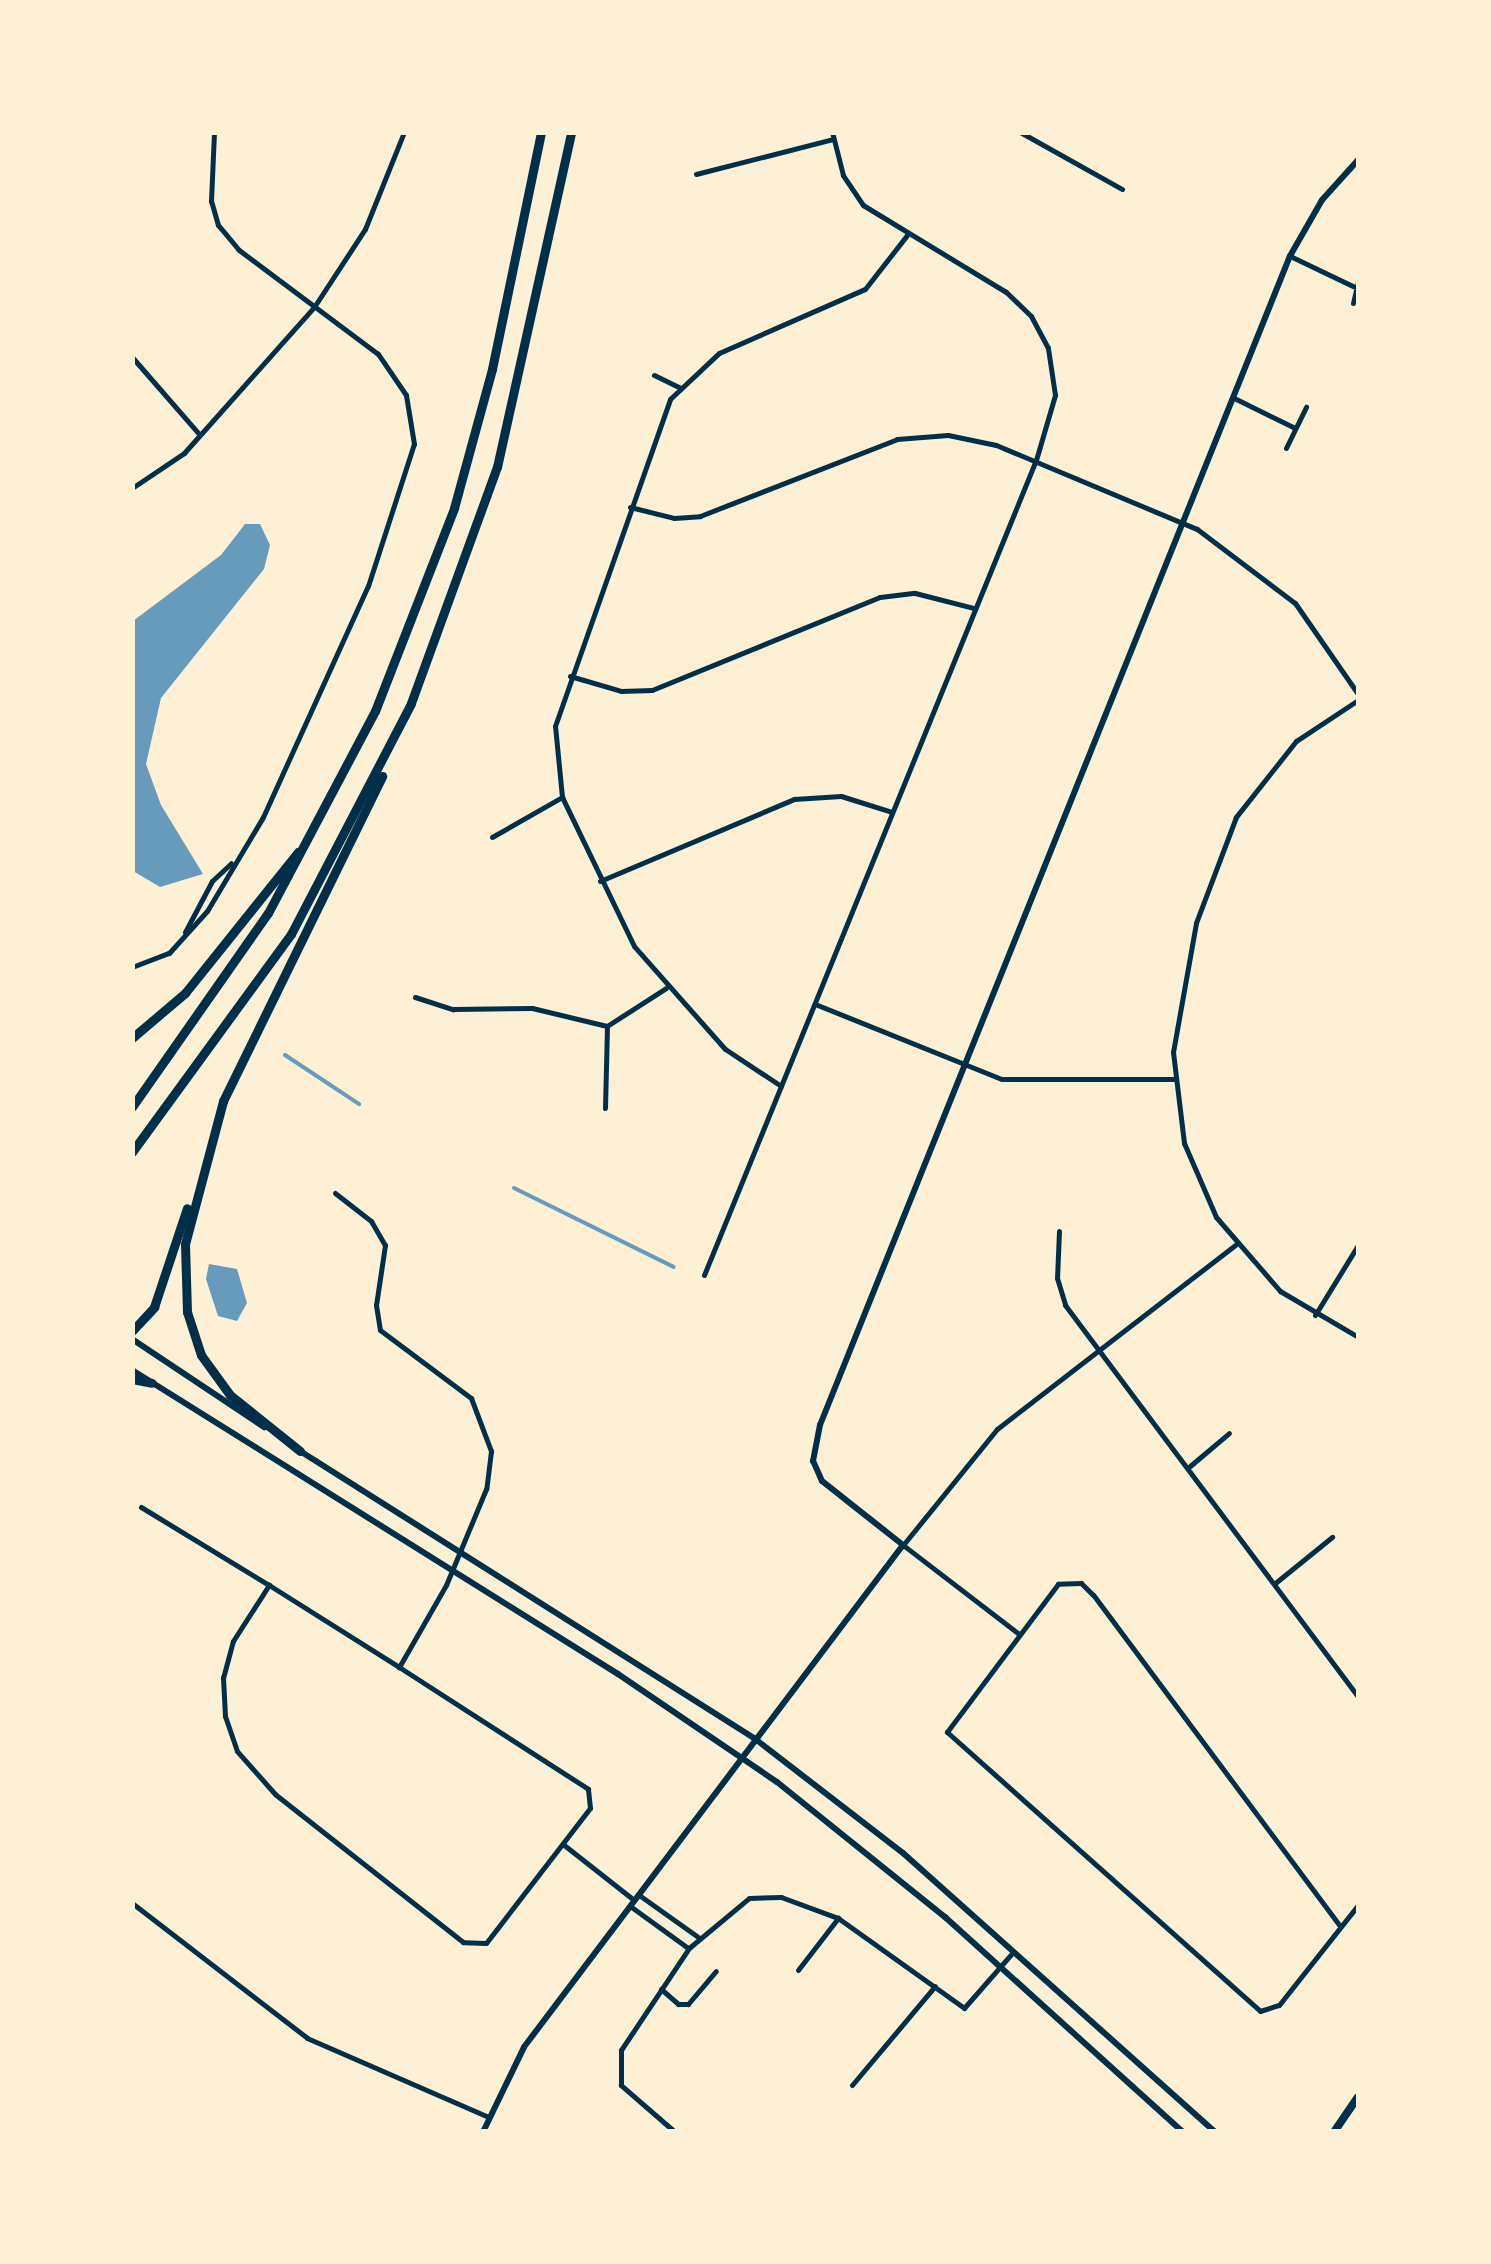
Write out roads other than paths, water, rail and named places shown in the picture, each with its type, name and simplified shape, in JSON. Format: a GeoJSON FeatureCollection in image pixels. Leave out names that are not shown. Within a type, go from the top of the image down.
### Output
{"type":"FeatureCollection","features":[{"type":"Feature","properties":{"kind":"highway"},"geometry":{"type":"LineString","coordinates":[[132,1107],[228,976],[332,800],[375,711],[454,508],[492,369],[541,132]]}},
{"type":"Feature","properties":{"kind":"highway"},"geometry":{"type":"LineString","coordinates":[[132,1331],[154,1307],[236,1071],[344,860],[398,731],[497,467],[571,132]]}},
{"type":"Feature","properties":{"kind":"highway"},"geometry":{"type":"LineString","coordinates":[[132,1152],[291,934],[398,731]]}},
{"type":"Feature","properties":{"kind":"highway"},"geometry":{"type":"LineString","coordinates":[[132,1038],[202,974],[332,800]]}},
{"type":"Feature","properties":{"kind":"highway"},"geometry":{"type":"LineString","coordinates":[[205,1158],[184,1265],[193,1335],[230,1395],[300,1451]]}},
{"type":"Feature","properties":{"kind":"highway"},"geometry":{"type":"LineString","coordinates":[[132,1379],[152,1383]]}},
{"type":"Feature","properties":{"kind":"main road"},"geometry":{"type":"LineString","coordinates":[[484,2132],[524,2048],[754,1738],[904,1545],[830,1490],[816,1471],[813,1450],[1290,256],[1322,200],[1358,160]]}},
{"type":"Feature","properties":{"kind":"main road"},"geometry":{"type":"LineString","coordinates":[[132,1339],[459,1553],[754,1738],[903,1853],[1215,2132]]}},
{"type":"Feature","properties":{"kind":"main road"},"geometry":{"type":"LineString","coordinates":[[132,1370],[741,1756],[1001,1967],[1184,2132]]}},
{"type":"Feature","properties":{"kind":"main road"},"geometry":{"type":"LineString","coordinates":[[1334,2132],[1358,2097]]}},
{"type":"Feature","properties":{"kind":"street"},"geometry":{"type":"LineString","coordinates":[[182,939],[212,881],[235,858],[263,817],[334,670],[413,454],[410,406],[394,373],[239,250],[218,225],[211,201],[214,132]]}},
{"type":"Feature","properties":{"kind":"street"},"geometry":{"type":"LineString","coordinates":[[132,488],[163,472],[314,307],[365,229],[404,132]]}},
{"type":"Feature","properties":{"kind":"street"},"geometry":{"type":"LineString","coordinates":[[1020,132],[1122,189]]}},
{"type":"Feature","properties":{"kind":"street"},"geometry":{"type":"LineString","coordinates":[[696,174],[832,136],[854,195],[907,235],[1006,292],[1042,332],[1055,395],[1036,460],[704,1275]]}},
{"type":"Feature","properties":{"kind":"street"},"geometry":{"type":"LineString","coordinates":[[781,1086],[738,1062],[667,988],[634,946],[562,797],[556,726],[658,422],[679,387],[719,354],[864,289],[907,235]]}},
{"type":"Feature","properties":{"kind":"street"},"geometry":{"type":"LineString","coordinates":[[1290,256],[1356,284],[1354,303]]}},
{"type":"Feature","properties":{"kind":"street"},"geometry":{"type":"LineString","coordinates":[[132,357],[200,435]]}},
{"type":"Feature","properties":{"kind":"street"},"geometry":{"type":"LineString","coordinates":[[654,375],[679,387]]}},
{"type":"Feature","properties":{"kind":"street"},"geometry":{"type":"LineString","coordinates":[[1234,398],[1296,428]]}},
{"type":"Feature","properties":{"kind":"street"},"geometry":{"type":"LineString","coordinates":[[1286,448],[1306,407]]}},
{"type":"Feature","properties":{"kind":"street"},"geometry":{"type":"LineString","coordinates":[[630,507],[674,518],[700,516],[859,450],[914,436],[965,437],[1036,460],[1186,523],[1295,603],[1358,697],[1280,757],[1224,842],[1183,976],[1173,1079],[1190,1160],[1235,1245],[1315,1315],[1358,1337]]}},
{"type":"Feature","properties":{"kind":"street"},"geometry":{"type":"LineString","coordinates":[[570,676],[621,691],[652,690],[880,598],[915,593],[975,608]]}},
{"type":"Feature","properties":{"kind":"street"},"geometry":{"type":"LineString","coordinates":[[600,881],[794,799],[841,796],[892,812]]}},
{"type":"Feature","properties":{"kind":"street"},"geometry":{"type":"LineString","coordinates":[[492,837],[562,797]]}},
{"type":"Feature","properties":{"kind":"street"},"geometry":{"type":"LineString","coordinates":[[132,967],[157,960],[182,939],[222,889],[235,858]]}},
{"type":"Feature","properties":{"kind":"street"},"geometry":{"type":"LineString","coordinates":[[415,997],[453,1008],[542,1010],[607,1026],[667,988]]}},
{"type":"Feature","properties":{"kind":"street"},"geometry":{"type":"LineString","coordinates":[[814,1004],[1021,1083],[1173,1079]]}},
{"type":"Feature","properties":{"kind":"street"},"geometry":{"type":"LineString","coordinates":[[605,1108],[607,1026]]}},
{"type":"Feature","properties":{"kind":"street"},"geometry":{"type":"LineString","coordinates":[[335,1193],[370,1222],[386,1245],[376,1305],[380,1330],[458,1384],[484,1420],[491,1469],[452,1572],[399,1667]]}},
{"type":"Feature","properties":{"kind":"street"},"geometry":{"type":"LineString","coordinates":[[1060,1231],[1059,1291],[1358,1697]]}},
{"type":"Feature","properties":{"kind":"street"},"geometry":{"type":"LineString","coordinates":[[1019,1634],[904,1545],[985,1441],[1235,1245]]}},
{"type":"Feature","properties":{"kind":"street"},"geometry":{"type":"LineString","coordinates":[[1315,1315],[1358,1245]]}},
{"type":"Feature","properties":{"kind":"street"},"geometry":{"type":"LineString","coordinates":[[1190,1466],[1229,1433]]}},
{"type":"Feature","properties":{"kind":"street"},"geometry":{"type":"LineString","coordinates":[[141,1506],[269,1585],[585,1786],[590,1808],[491,1939],[471,1945],[260,1782],[230,1737],[223,1678],[234,1641],[269,1585]]}},
{"type":"Feature","properties":{"kind":"street"},"geometry":{"type":"LineString","coordinates":[[1274,1584],[1332,1536]]}},
{"type":"Feature","properties":{"kind":"street"},"geometry":{"type":"LineString","coordinates":[[1340,1926],[1087,1587],[1058,1584],[948,1732],[1241,1999],[1260,2010],[1274,2010],[1358,1905]]}},
{"type":"Feature","properties":{"kind":"street"},"geometry":{"type":"LineString","coordinates":[[564,1845],[689,1948]]}},
{"type":"Feature","properties":{"kind":"street"},"geometry":{"type":"LineString","coordinates":[[675,2132],[621,2084],[618,2065],[689,1948],[749,1898],[781,1897],[838,1918],[964,2008],[1014,1951]]}},
{"type":"Feature","properties":{"kind":"street"},"geometry":{"type":"LineString","coordinates":[[634,1900],[698,1937]]}},
{"type":"Feature","properties":{"kind":"street"},"geometry":{"type":"LineString","coordinates":[[132,1903],[307,2038],[489,2117]]}},
{"type":"Feature","properties":{"kind":"street"},"geometry":{"type":"LineString","coordinates":[[798,1970],[838,1918]]}},
{"type":"Feature","properties":{"kind":"street"},"geometry":{"type":"LineString","coordinates":[[661,1989],[688,2004],[716,1970]]}},
{"type":"Feature","properties":{"kind":"street"},"geometry":{"type":"LineString","coordinates":[[852,2085],[935,1986]]}},
{"type":"Feature","properties":{"kind":"water"},"geometry":{"type":"Polygon","coordinates":[[[245,524],[260,524],[270,545],[264,569],[161,698],[146,764],[161,805],[203,874],[160,887],[133,871],[133,621],[221,555],[245,524]]]}},
{"type":"Feature","properties":{"kind":"water"},"geometry":{"type":"Polygon","coordinates":[[[209,1264],[237,1269],[247,1303],[237,1321],[218,1316],[206,1279],[209,1264]]]}},
{"type":"Feature","properties":{"kind":"waterway"},"geometry":{"type":"LineString","coordinates":[[285,1055],[359,1104]]}},
{"type":"Feature","properties":{"kind":"waterway"},"geometry":{"type":"LineString","coordinates":[[514,1188],[674,1267]]}}]}
